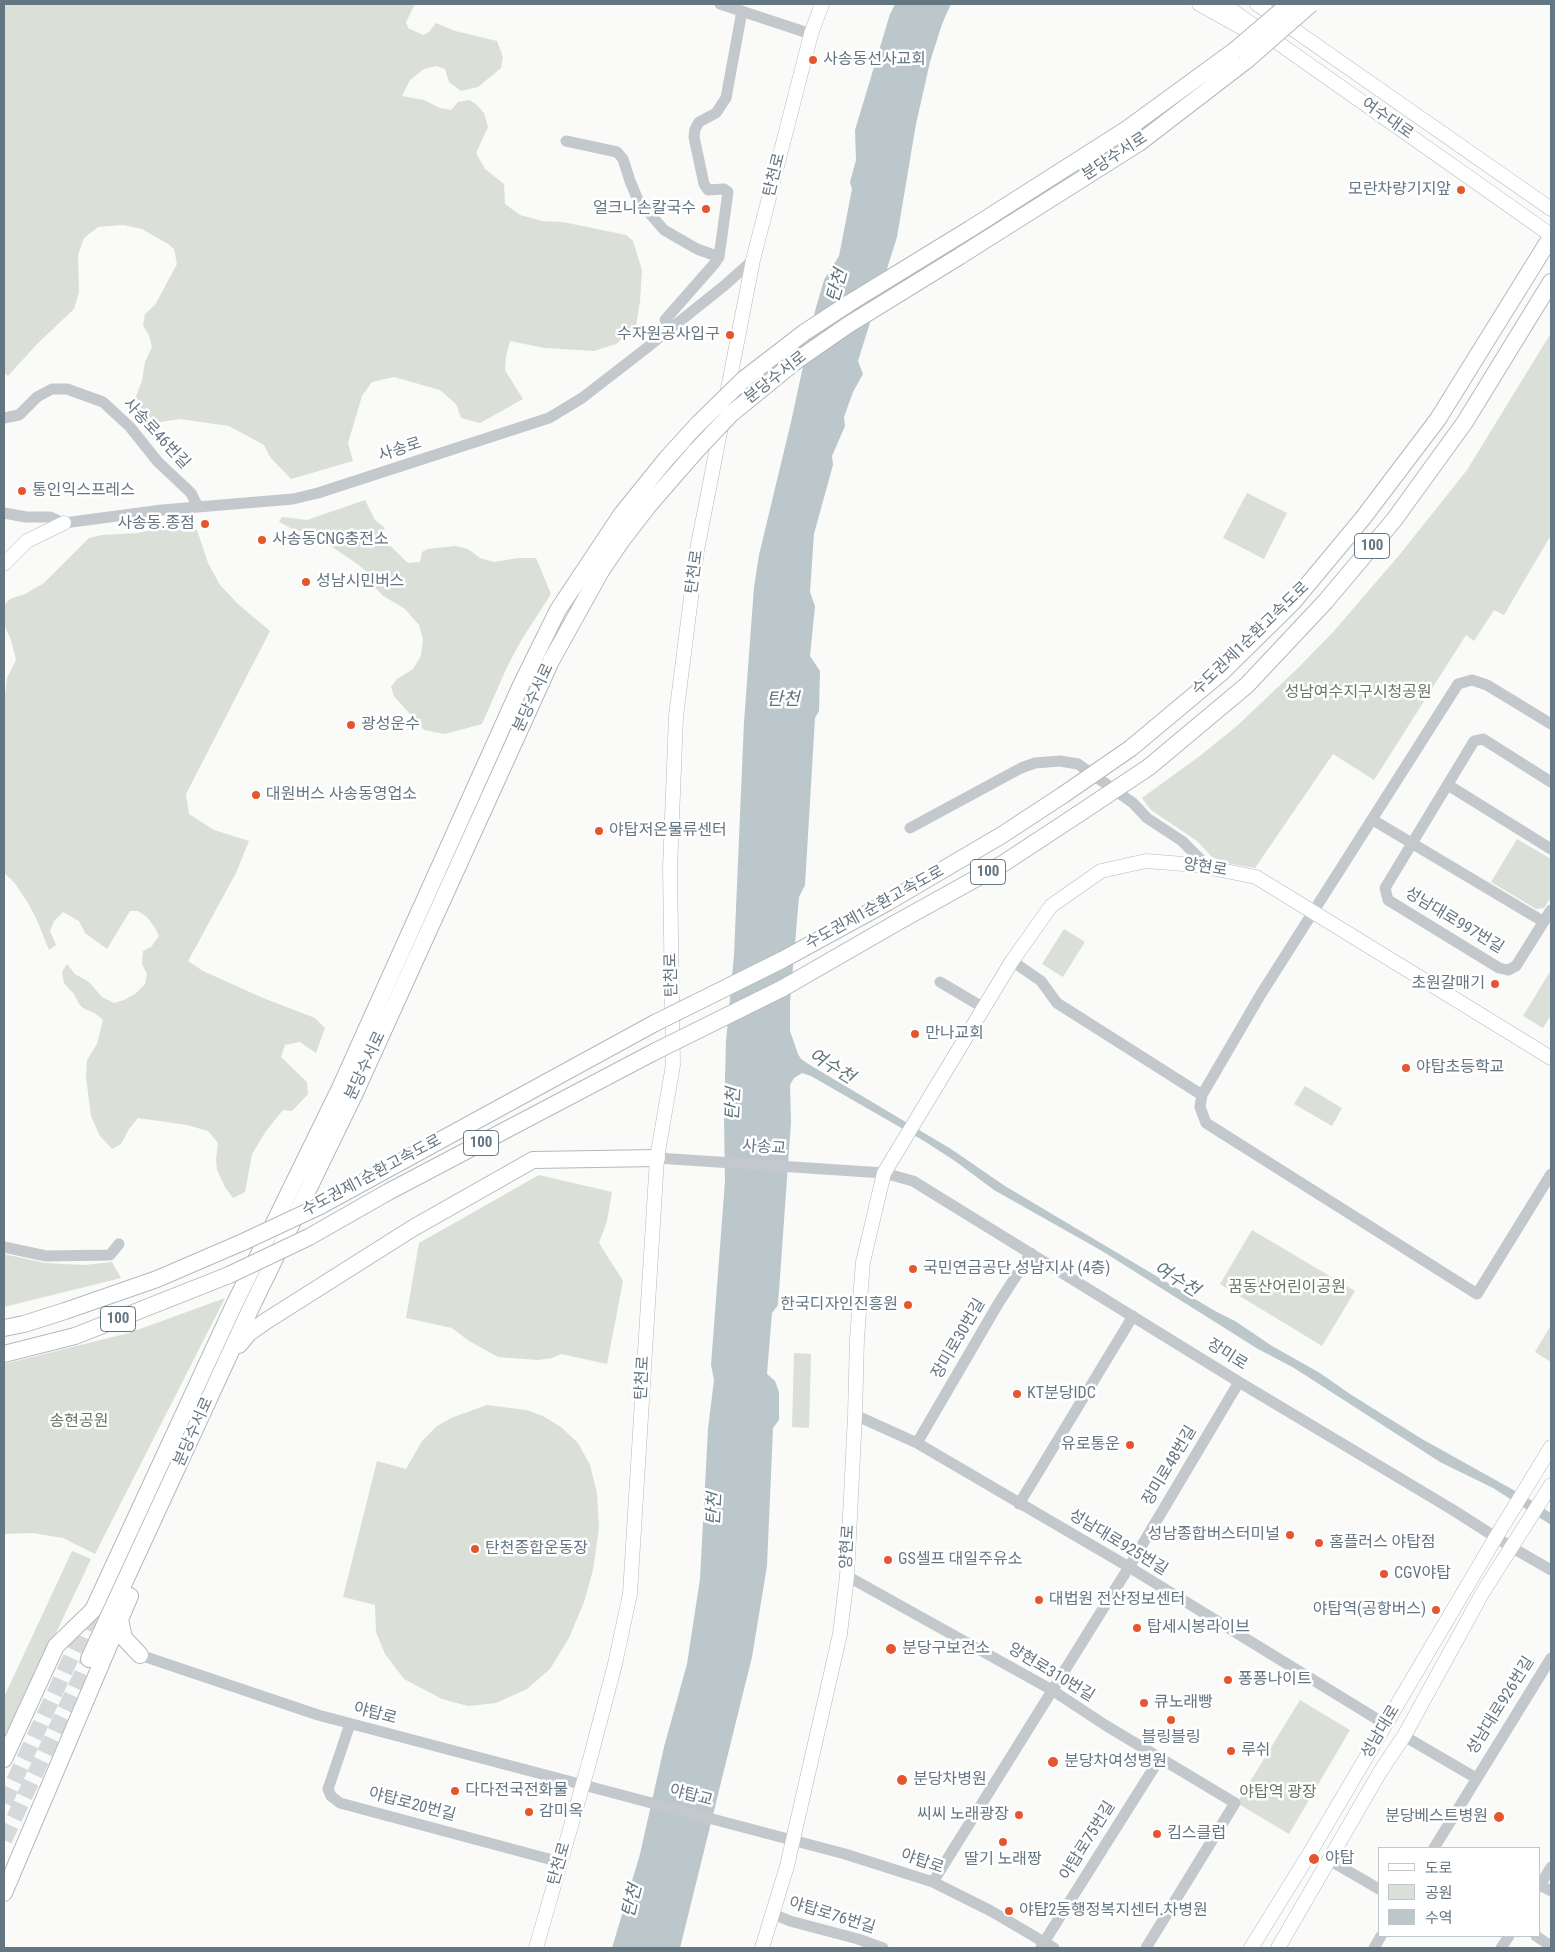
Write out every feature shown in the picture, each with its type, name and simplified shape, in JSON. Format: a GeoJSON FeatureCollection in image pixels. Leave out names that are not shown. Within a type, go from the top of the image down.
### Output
{"type":"FeatureCollection","features":[{"type":"Feature","properties":{"kind":"highway","name":"분당수서로"},"geometry":{"type":"LineString","coordinates":[[96,1660],[171,1483],[226,1362],[354,1093],[551,661],[601,571],[622,540],[649,505],[731,414],[796,361],[848,325],[1139,143],[1241,56],[1289,4]]}},
{"type":"Feature","properties":{"kind":"highway","name":"분당수서로"},"geometry":{"type":"LineString","coordinates":[[4,1759],[56,1646],[93,1610],[233,1307],[340,1088],[522,683],[558,610],[621,515],[667,458],[700,422],[744,379],[805,332],[1241,56],[1312,4]]}},
{"type":"Feature","properties":{"kind":"highway","name":"수도권제1순환고속도로"},"geometry":{"type":"LineString","coordinates":[[4,1328],[24,1324],[65,1311],[157,1279],[320,1206],[655,1023],[782,960],[888,902],[1002,835],[1131,748],[1222,672],[1294,601],[1363,518],[1438,419],[1551,236]]}},
{"type":"Feature","properties":{"kind":"highway","name":"수도권제1순환고속도로"},"geometry":{"type":"LineString","coordinates":[[4,1354],[75,1336],[229,1275],[309,1237],[388,1192],[654,1052],[782,988],[1004,863],[1149,767],[1247,685],[1325,602],[1394,520],[1465,422],[1550,284]]}},
{"type":"Feature","properties":{"kind":"highway"},"geometry":{"type":"LineString","coordinates":[[226,1362],[249,1333],[266,1321],[412,1228],[533,1160],[657,1158]]}},
{"type":"Feature","properties":{"kind":"highway"},"geometry":{"type":"LineString","coordinates":[[4,1893],[67,1741],[96,1660],[120,1619],[140,1571],[171,1483]]}},
{"type":"Feature","properties":{"kind":"highway"},"geometry":{"type":"LineString","coordinates":[[120,1619],[124,1638],[140,1655]]}},
{"type":"Feature","properties":{"kind":"highway"},"geometry":{"type":"LineString","coordinates":[[96,1660],[118,1654],[140,1655]]}},
{"type":"Feature","properties":{"kind":"main road","name":"탄천로"},"geometry":{"type":"LineString","coordinates":[[536,1948],[583,1786],[615,1664],[630,1594],[657,1158],[673,1065],[670,869],[676,716],[698,550],[753,260],[810,34],[822,4]]}},
{"type":"Feature","properties":{"kind":"main road"},"geometry":{"type":"LineString","coordinates":[[1199,4],[1308,63]]}},
{"type":"Feature","properties":{"kind":"main road","name":"여수대로"},"geometry":{"type":"LineString","coordinates":[[1223,4],[1551,236]]}},
{"type":"Feature","properties":{"kind":"main road","name":"여수대로"},"geometry":{"type":"LineString","coordinates":[[1257,4],[1551,209]]}},
{"type":"Feature","properties":{"kind":"main road"},"geometry":{"type":"LineString","coordinates":[[1269,4],[1318,48]]}},
{"type":"Feature","properties":{"kind":"main road"},"geometry":{"type":"LineString","coordinates":[[4,564],[27,541],[64,523]]}},
{"type":"Feature","properties":{"kind":"main road","name":"양현로"},"geometry":{"type":"LineString","coordinates":[[762,1948],[787,1866],[840,1634],[847,1576],[857,1338],[863,1262],[884,1173],[1012,961],[1051,906],[1101,871],[1146,861],[1209,868],[1256,877],[1551,1058]]}},
{"type":"Feature","properties":{"kind":"main road","name":"성남대로"},"geometry":{"type":"LineString","coordinates":[[1251,1948],[1551,1447]]}},
{"type":"Feature","properties":{"kind":"main road","name":"성남대로"},"geometry":{"type":"LineString","coordinates":[[1278,1948],[1380,1772],[1404,1736],[1483,1592],[1551,1486]]}},
{"type":"Feature","properties":{"kind":"street"},"geometry":{"type":"LineString","coordinates":[[720,4],[810,34]]}},
{"type":"Feature","properties":{"kind":"street"},"geometry":{"type":"LineString","coordinates":[[665,320],[719,257],[728,192],[724,189],[708,190],[704,184],[694,137],[698,122],[716,113],[726,98],[742,11]]}},
{"type":"Feature","properties":{"kind":"street"},"geometry":{"type":"LineString","coordinates":[[566,141],[617,152],[623,159],[638,200],[664,230],[697,249],[719,257]]}},
{"type":"Feature","properties":{"kind":"street","name":"사송로"},"geometry":{"type":"LineString","coordinates":[[4,513],[26,518],[50,517],[64,523],[137,513],[293,499],[318,493],[549,418],[582,398],[644,350],[718,291],[753,260]]}},
{"type":"Feature","properties":{"kind":"street","name":"사송로46번길"},"geometry":{"type":"LineString","coordinates":[[4,418],[19,415],[36,397],[52,389],[67,389],[103,402],[130,428],[158,462],[190,493],[198,507]]}},
{"type":"Feature","properties":{"kind":"street"},"geometry":{"type":"LineString","coordinates":[[1551,724],[1487,685],[1472,680],[1458,684],[1257,1002],[1202,1095],[1200,1107],[1206,1123],[1477,1294],[1551,1174]]}},
{"type":"Feature","properties":{"kind":"street","name":"성남대로997번길"},"geometry":{"type":"LineString","coordinates":[[1551,782],[1482,739],[1474,741],[1385,888],[1388,900],[1499,968],[1508,970],[1516,966],[1551,910]]}},
{"type":"Feature","properties":{"kind":"street"},"geometry":{"type":"LineString","coordinates":[[910,828],[1022,768],[1035,763],[1060,761],[1078,764],[1133,803],[1147,818],[1182,841],[1209,868]]}},
{"type":"Feature","properties":{"kind":"street"},"geometry":{"type":"LineString","coordinates":[[1448,785],[1551,849]]}},
{"type":"Feature","properties":{"kind":"street"},"geometry":{"type":"LineString","coordinates":[[1373,820],[1544,922]]}},
{"type":"Feature","properties":{"kind":"street"},"geometry":{"type":"LineString","coordinates":[[1012,961],[1041,981],[1057,1003],[1202,1095]]}},
{"type":"Feature","properties":{"kind":"street"},"geometry":{"type":"LineString","coordinates":[[940,982],[984,1008]]}},
{"type":"Feature","properties":{"kind":"street","name":"사송교"},"geometry":{"type":"LineString","coordinates":[[657,1158],[884,1173]]}},
{"type":"Feature","properties":{"kind":"street","name":"장미로"},"geometry":{"type":"LineString","coordinates":[[884,1173],[913,1181],[1239,1382],[1551,1570]]}},
{"type":"Feature","properties":{"kind":"street"},"geometry":{"type":"LineString","coordinates":[[4,1247],[46,1256],[110,1255],[120,1244]]}},
{"type":"Feature","properties":{"kind":"street","name":"장미로30번길"},"geometry":{"type":"LineString","coordinates":[[918,1443],[998,1304],[1031,1253]]}},
{"type":"Feature","properties":{"kind":"street"},"geometry":{"type":"LineString","coordinates":[[1020,1504],[1133,1316]]}},
{"type":"Feature","properties":{"kind":"street","name":"장미로48번길"},"geometry":{"type":"LineString","coordinates":[[933,1882],[1130,1567],[1239,1382]]}},
{"type":"Feature","properties":{"kind":"street","name":"성남대로925번길"},"geometry":{"type":"LineString","coordinates":[[855,1415],[918,1443],[1130,1567],[1385,1724]]}},
{"type":"Feature","properties":{"kind":"street","name":"양현로310번길"},"geometry":{"type":"LineString","coordinates":[[847,1576],[1052,1690],[1105,1726],[1234,1804],[1146,1948]]}},
{"type":"Feature","properties":{"kind":"street","name":"야탑로"},"geometry":{"type":"LineString","coordinates":[[140,1655],[318,1715],[605,1791]]}},
{"type":"Feature","properties":{"kind":"street","name":"성남대로926번길"},"geometry":{"type":"LineString","coordinates":[[1404,1736],[1476,1778],[1551,1658]]}},
{"type":"Feature","properties":{"kind":"street","name":"야탑로20번길"},"geometry":{"type":"LineString","coordinates":[[350,1724],[328,1789],[331,1796],[340,1803],[560,1862]]}},
{"type":"Feature","properties":{"kind":"street","name":"야탑로75번길"},"geometry":{"type":"LineString","coordinates":[[1046,1946],[1160,1758]]}},
{"type":"Feature","properties":{"kind":"street"},"geometry":{"type":"LineString","coordinates":[[1435,1847],[1476,1778]]}},
{"type":"Feature","properties":{"kind":"street","name":"야탑교"},"geometry":{"type":"LineString","coordinates":[[605,1791],[768,1834]]}},
{"type":"Feature","properties":{"kind":"street","name":"야탑로"},"geometry":{"type":"LineString","coordinates":[[768,1834],[845,1854],[933,1882],[985,1907],[1046,1946]]}},
{"type":"Feature","properties":{"kind":"street"},"geometry":{"type":"LineString","coordinates":[[1329,1860],[1378,1888]]}},
{"type":"Feature","properties":{"kind":"street"},"geometry":{"type":"LineString","coordinates":[[1551,1867],[1540,1886],[1551,1891]]}},
{"type":"Feature","properties":{"kind":"street","name":"야탑로76번길"},"geometry":{"type":"LineString","coordinates":[[772,1914],[883,1948]]}},
{"type":"Feature","properties":{"kind":"street"},"geometry":{"type":"LineString","coordinates":[[1374,1948],[1380,1937]]}},
{"type":"Feature","properties":{"kind":"street"},"geometry":{"type":"LineString","coordinates":[[1501,1948],[1508,1937]]}},
{"type":"Feature","properties":{"kind":"street"},"geometry":{"type":"LineString","coordinates":[[1538,1937],[1551,1946]]}},
{"type":"Feature","properties":{"kind":"green space"},"geometry":{"type":"Polygon","coordinates":[[[4,4],[415,4],[406,22],[408,28],[423,35],[429,32],[436,23],[455,31],[497,41],[503,57],[501,68],[478,87],[461,91],[449,82],[445,69],[436,66],[424,69],[410,80],[402,96],[424,100],[440,108],[451,110],[458,102],[469,100],[476,104],[484,113],[488,127],[476,153],[485,169],[504,184],[505,204],[520,215],[542,221],[563,222],[626,235],[633,241],[642,270],[636,326],[616,344],[594,351],[544,348],[510,341],[505,370],[523,399],[480,423],[461,418],[456,404],[440,390],[394,377],[372,382],[362,396],[348,443],[353,461],[291,479],[270,457],[264,445],[229,426],[180,419],[161,422],[142,417],[132,406],[142,381],[145,362],[152,347],[149,335],[143,326],[145,314],[155,305],[177,264],[174,249],[168,244],[142,229],[123,225],[98,227],[84,238],[78,255],[79,292],[74,309],[37,344],[8,376],[4,373],[4,4]]]}},
{"type":"Feature","properties":{"kind":"green space","name":"성남여수지구시청공원"},"geometry":{"type":"Polygon","coordinates":[[[1551,333],[1551,535],[1504,615],[1494,610],[1474,641],[1466,635],[1374,780],[1333,754],[1255,868],[1221,862],[1211,856],[1197,841],[1151,810],[1142,798],[1238,725],[1334,631],[1401,553],[1467,470],[1551,333]]]}},
{"type":"Feature","properties":{"kind":"green space"},"geometry":{"type":"Polygon","coordinates":[[[1247,493],[1287,513],[1264,559],[1223,538],[1247,493]]]}},
{"type":"Feature","properties":{"kind":"green space"},"geometry":{"type":"Polygon","coordinates":[[[365,500],[375,520],[385,528],[380,536],[408,563],[420,562],[422,552],[428,549],[455,546],[468,549],[480,558],[494,562],[518,558],[536,558],[551,594],[522,639],[507,667],[482,724],[445,734],[424,730],[394,696],[391,687],[397,679],[413,669],[421,656],[423,639],[419,625],[405,609],[382,595],[371,583],[365,570],[353,561],[307,532],[294,530],[279,522],[282,517],[307,520],[365,500]]]}},
{"type":"Feature","properties":{"kind":"green space"},"geometry":{"type":"Polygon","coordinates":[[[156,529],[197,530],[208,563],[220,585],[238,604],[270,631],[186,794],[189,814],[214,830],[249,841],[236,873],[188,961],[203,971],[263,998],[315,1018],[325,1028],[316,1053],[300,1042],[285,1045],[281,1057],[307,1082],[308,1094],[292,1111],[283,1110],[266,1131],[252,1154],[245,1192],[233,1198],[217,1170],[218,1143],[208,1131],[187,1125],[138,1118],[129,1129],[121,1144],[112,1149],[100,1136],[91,1116],[86,1077],[87,1060],[97,1044],[103,1020],[79,1004],[74,994],[64,983],[62,972],[67,964],[75,974],[89,982],[102,997],[114,1003],[124,1000],[135,994],[145,984],[147,974],[142,964],[143,951],[151,947],[159,936],[155,928],[147,917],[138,911],[130,911],[107,949],[85,933],[79,921],[63,912],[54,921],[50,931],[56,945],[49,950],[28,903],[14,882],[4,873],[4,705],[7,678],[16,660],[11,640],[4,624],[4,605],[10,599],[25,594],[44,583],[89,538],[102,535],[138,533],[156,529]]]}},
{"type":"Feature","properties":{"kind":"green space"},"geometry":{"type":"Polygon","coordinates":[[[1517,839],[1551,859],[1551,897],[1544,908],[1536,909],[1491,882],[1517,839]]]}},
{"type":"Feature","properties":{"kind":"green space"},"geometry":{"type":"Polygon","coordinates":[[[1064,929],[1085,942],[1063,977],[1042,964],[1064,929]]]}},
{"type":"Feature","properties":{"kind":"green space"},"geometry":{"type":"Polygon","coordinates":[[[1551,970],[1551,1015],[1543,1028],[1523,1016],[1551,970]]]}},
{"type":"Feature","properties":{"kind":"green space"},"geometry":{"type":"Polygon","coordinates":[[[1305,1086],[1342,1108],[1332,1126],[1294,1104],[1305,1086]]]}},
{"type":"Feature","properties":{"kind":"green space"},"geometry":{"type":"Polygon","coordinates":[[[539,1175],[612,1192],[607,1221],[599,1243],[623,1281],[607,1364],[561,1354],[552,1358],[538,1360],[498,1357],[469,1341],[452,1328],[406,1318],[419,1243],[539,1175]]]}},
{"type":"Feature","properties":{"kind":"green space","name":"꿈동산어린이공원"},"geometry":{"type":"Polygon","coordinates":[[[1252,1230],[1355,1291],[1322,1346],[1220,1284],[1252,1230]]]}},
{"type":"Feature","properties":{"kind":"green space"},"geometry":{"type":"Polygon","coordinates":[[[4,1254],[45,1263],[84,1265],[112,1262],[121,1278],[4,1307],[4,1254]]]}},
{"type":"Feature","properties":{"kind":"green space","name":"송현공원"},"geometry":{"type":"Polygon","coordinates":[[[225,1298],[95,1554],[63,1538],[33,1533],[4,1534],[4,1364],[129,1333],[225,1298]]]}},
{"type":"Feature","properties":{"kind":"green space"},"geometry":{"type":"Polygon","coordinates":[[[1551,1325],[1551,1362],[1535,1352],[1551,1325]]]}},
{"type":"Feature","properties":{"kind":"green space"},"geometry":{"type":"Polygon","coordinates":[[[794,1353],[811,1354],[809,1428],[792,1427],[794,1353]]]}},
{"type":"Feature","properties":{"kind":"green space","name":"탄천종합운동장"},"geometry":{"type":"Polygon","coordinates":[[[487,1405],[526,1410],[543,1416],[561,1427],[578,1443],[590,1465],[597,1493],[599,1528],[593,1570],[584,1602],[569,1638],[550,1669],[527,1689],[496,1703],[468,1706],[442,1699],[404,1679],[385,1654],[376,1632],[375,1605],[343,1597],[377,1461],[406,1469],[422,1441],[437,1426],[451,1418],[487,1405]]]}},
{"type":"Feature","properties":{"kind":"green space"},"geometry":{"type":"Polygon","coordinates":[[[72,1551],[91,1559],[4,1743],[4,1697],[72,1551]]]}},
{"type":"Feature","properties":{"kind":"green space","name":"야탑역 광장"},"geometry":{"type":"Polygon","coordinates":[[[1300,1700],[1350,1730],[1289,1834],[1237,1803],[1300,1700]]]}},
{"type":"Feature","properties":{"kind":"water","name":"탄천"},"geometry":{"type":"Polygon","coordinates":[[[895,4],[951,4],[942,24],[930,62],[916,124],[897,237],[858,361],[863,374],[853,392],[844,417],[845,426],[832,456],[833,465],[814,534],[810,592],[815,606],[810,656],[820,671],[819,711],[815,718],[805,885],[799,897],[790,1002],[790,1031],[798,1054],[801,1059],[810,1065],[951,1149],[1005,1186],[1235,1321],[1422,1439],[1526,1497],[1551,1513],[1551,1525],[1493,1488],[1440,1462],[1294,1368],[1258,1349],[1102,1251],[994,1190],[924,1141],[811,1076],[802,1073],[794,1078],[790,1085],[791,1122],[778,1305],[772,1313],[767,1374],[775,1381],[779,1392],[779,1420],[773,1428],[767,1566],[752,1657],[680,1948],[612,1948],[640,1854],[664,1747],[687,1664],[700,1579],[708,1429],[714,1380],[711,1365],[725,1181],[726,1041],[734,955],[744,722],[754,587],[759,555],[815,311],[824,280],[839,256],[852,189],[850,182],[856,160],[855,130],[890,14],[895,4]]]}},
{"type":"Feature","properties":{"kind":"tunnel"},"geometry":{"type":"LineString","coordinates":[[4,1803],[92,1612]]}},
{"type":"Feature","properties":{"kind":"tunnel"},"geometry":{"type":"LineString","coordinates":[[4,1840],[89,1659]]}},
{"type":"Feature","properties":{"kind":"place","name":"사송동선사교회"},"geometry":{"type":"Point","coordinates":[813,60]}},
{"type":"Feature","properties":{"kind":"place","name":"모란차량기지앞"},"geometry":{"type":"Point","coordinates":[1461,190]}},
{"type":"Feature","properties":{"kind":"place","name":"얼크니손칼국수"},"geometry":{"type":"Point","coordinates":[706,209]}},
{"type":"Feature","properties":{"kind":"place","name":"수자원공사입구"},"geometry":{"type":"Point","coordinates":[730,335]}},
{"type":"Feature","properties":{"kind":"place","name":"통인익스프레스"},"geometry":{"type":"Point","coordinates":[22,491]}},
{"type":"Feature","properties":{"kind":"place","name":"사송동.종점"},"geometry":{"type":"Point","coordinates":[205,524]}},
{"type":"Feature","properties":{"kind":"place","name":"사송동CNG충전소"},"geometry":{"type":"Point","coordinates":[262,540]}},
{"type":"Feature","properties":{"kind":"place","name":"성남시민버스"},"geometry":{"type":"Point","coordinates":[306,582]}},
{"type":"Feature","properties":{"kind":"place","name":"광성운수"},"geometry":{"type":"Point","coordinates":[351,725]}},
{"type":"Feature","properties":{"kind":"place","name":"대원버스 사송동영업소"},"geometry":{"type":"Point","coordinates":[256,795]}},
{"type":"Feature","properties":{"kind":"place","name":"야탑저온물류센터"},"geometry":{"type":"Point","coordinates":[599,831]}},
{"type":"Feature","properties":{"kind":"place","name":"초원갈매기"},"geometry":{"type":"Point","coordinates":[1495,984]}},
{"type":"Feature","properties":{"kind":"place","name":"만나교회"},"geometry":{"type":"Point","coordinates":[915,1034]}},
{"type":"Feature","properties":{"kind":"place","name":"야탑초등학교"},"geometry":{"type":"Point","coordinates":[1406,1068]}},
{"type":"Feature","properties":{"kind":"place","name":"국민연금공단 성남지사 (4층)"},"geometry":{"type":"Point","coordinates":[913,1269]}},
{"type":"Feature","properties":{"kind":"place","name":"한국디자인진흥원"},"geometry":{"type":"Point","coordinates":[908,1305]}},
{"type":"Feature","properties":{"kind":"place","name":"KT분당IDC"},"geometry":{"type":"Point","coordinates":[1017,1394]}},
{"type":"Feature","properties":{"kind":"place","name":"유로통운"},"geometry":{"type":"Point","coordinates":[1130,1445]}},
{"type":"Feature","properties":{"kind":"place","name":"성남종합버스터미널"},"geometry":{"type":"Point","coordinates":[1290,1535]}},
{"type":"Feature","properties":{"kind":"place","name":"홈플러스 야탑점"},"geometry":{"type":"Point","coordinates":[1319,1543]}},
{"type":"Feature","properties":{"kind":"place","name":"탄천종합운동장"},"geometry":{"type":"Point","coordinates":[475,1549]}},
{"type":"Feature","properties":{"kind":"place","name":"GS셀프 대일주유소"},"geometry":{"type":"Point","coordinates":[888,1560]}},
{"type":"Feature","properties":{"kind":"place","name":"CGV야탑"},"geometry":{"type":"Point","coordinates":[1384,1574]}},
{"type":"Feature","properties":{"kind":"place","name":"대법원 전산정보센터"},"geometry":{"type":"Point","coordinates":[1039,1600]}},
{"type":"Feature","properties":{"kind":"place","name":"야탑역(공항버스)"},"geometry":{"type":"Point","coordinates":[1436,1610]}},
{"type":"Feature","properties":{"kind":"place","name":"탑세시봉라이브"},"geometry":{"type":"Point","coordinates":[1137,1628]}},
{"type":"Feature","properties":{"kind":"place","name":"분당구보건소"},"geometry":{"type":"Point","coordinates":[891,1649]}},
{"type":"Feature","properties":{"kind":"place","name":"퐁퐁나이트"},"geometry":{"type":"Point","coordinates":[1228,1680]}},
{"type":"Feature","properties":{"kind":"place","name":"큐노래빵"},"geometry":{"type":"Point","coordinates":[1144,1703]}},
{"type":"Feature","properties":{"kind":"place","name":"블링블링"},"geometry":{"type":"Point","coordinates":[1171,1720]}},
{"type":"Feature","properties":{"kind":"place","name":"루쉬"},"geometry":{"type":"Point","coordinates":[1231,1751]}},
{"type":"Feature","properties":{"kind":"place","name":"분당차여성병원"},"geometry":{"type":"Point","coordinates":[1053,1762]}},
{"type":"Feature","properties":{"kind":"place","name":"분당차병원"},"geometry":{"type":"Point","coordinates":[902,1780]}},
{"type":"Feature","properties":{"kind":"place","name":"다다전국전화물"},"geometry":{"type":"Point","coordinates":[455,1791]}},
{"type":"Feature","properties":{"kind":"place","name":"감미옥"},"geometry":{"type":"Point","coordinates":[529,1812]}},
{"type":"Feature","properties":{"kind":"place","name":"씨씨 노래광장"},"geometry":{"type":"Point","coordinates":[1019,1815]}},
{"type":"Feature","properties":{"kind":"place","name":"분당베스트병원"},"geometry":{"type":"Point","coordinates":[1499,1817]}},
{"type":"Feature","properties":{"kind":"place","name":"킴스클럽"},"geometry":{"type":"Point","coordinates":[1157,1834]}},
{"type":"Feature","properties":{"kind":"place","name":"딸기 노래짱"},"geometry":{"type":"Point","coordinates":[1003,1842]}},
{"type":"Feature","properties":{"kind":"place","name":"야탑"},"geometry":{"type":"Point","coordinates":[1314,1859]}},
{"type":"Feature","properties":{"kind":"place","name":"야턉2동행정복지센터.차병원"},"geometry":{"type":"Point","coordinates":[1009,1911]}},
{"type":"Feature","properties":{"kind":"water label","name":"여수천"},"geometry":{"type":"Point","coordinates":[831,1067]}},
{"type":"Feature","properties":{"kind":"water label","name":"여수천"},"geometry":{"type":"Point","coordinates":[1176,1280]}}]}
